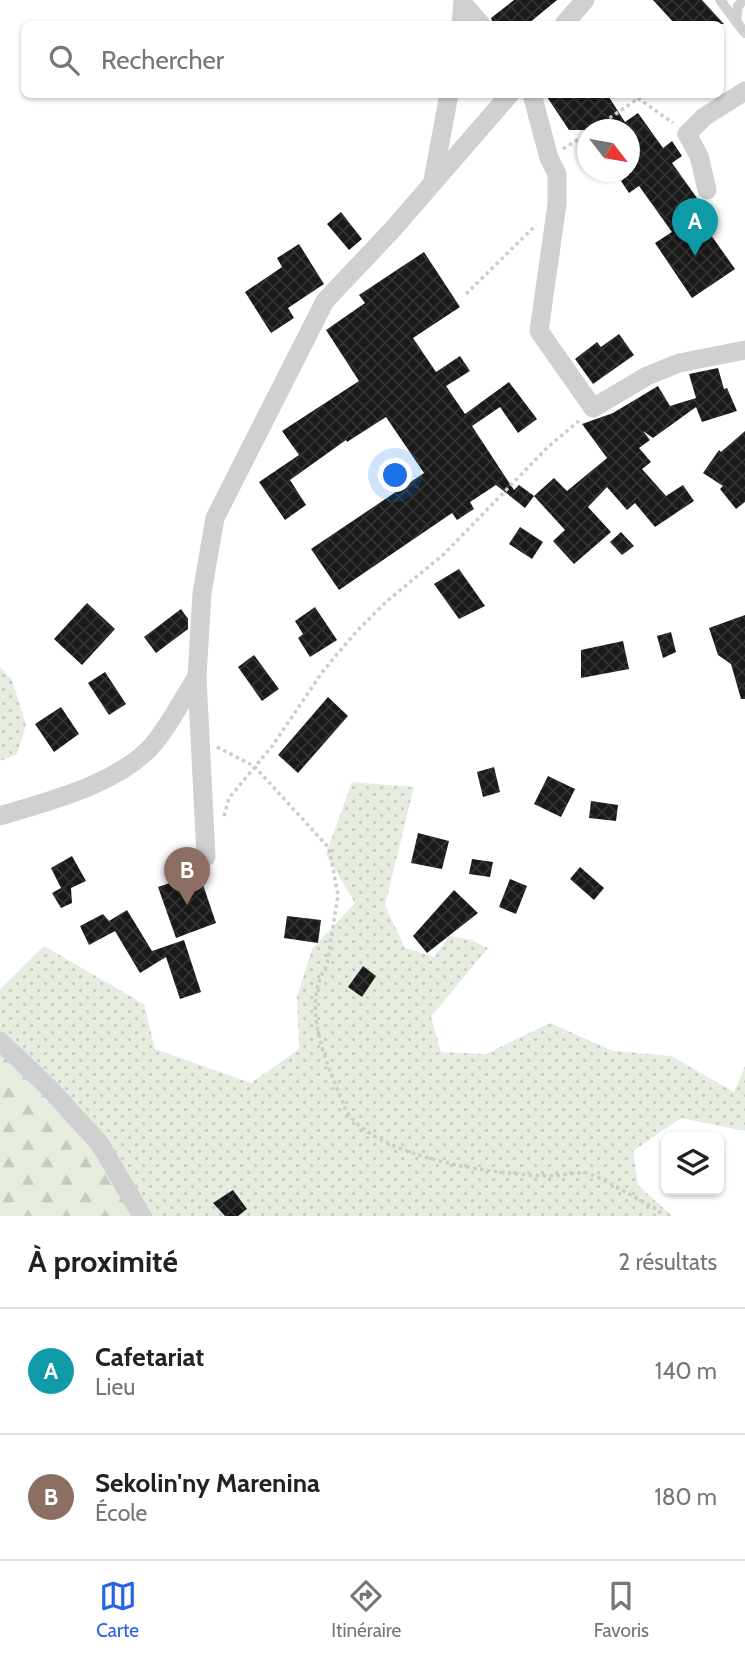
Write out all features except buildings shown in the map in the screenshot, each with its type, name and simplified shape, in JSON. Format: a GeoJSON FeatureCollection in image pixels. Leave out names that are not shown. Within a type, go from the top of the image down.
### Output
{"type":"FeatureCollection","features":[{"type":"Feature","properties":{"kind":"street"},"geometry":{"type":"LineString","coordinates":[[567,21],[585,0]]}},
{"type":"Feature","properties":{"kind":"street"},"geometry":{"type":"LineString","coordinates":[[463,10],[477,21]]}},
{"type":"Feature","properties":{"kind":"street"},"geometry":{"type":"LineString","coordinates":[[707,190],[699,156],[687,134],[704,117],[745,91]]}},
{"type":"Feature","properties":{"kind":"street"},"geometry":{"type":"LineString","coordinates":[[433,181],[448,98]]}},
{"type":"Feature","properties":{"kind":"street"},"geometry":{"type":"LineString","coordinates":[[205,857],[197,677],[202,593],[215,518],[325,301],[506,98]]}},
{"type":"Feature","properties":{"kind":"street"},"geometry":{"type":"LineString","coordinates":[[533,98],[550,159],[557,174],[557,204],[539,331],[593,408],[647,376],[679,363],[745,350]]}},
{"type":"Feature","properties":{"kind":"street"},"geometry":{"type":"LineString","coordinates":[[0,816],[73,793],[127,766],[155,743],[197,677]]}},
{"type":"Feature","properties":{"kind":"street"},"geometry":{"type":"LineString","coordinates":[[0,1041],[50,1088],[100,1144],[142,1216]]}},
{"type":"Feature","properties":{"kind":"lane"},"geometry":{"type":"LineString","coordinates":[[720,0],[745,33]]}},
{"type":"Feature","properties":{"kind":"lane"},"geometry":{"type":"LineString","coordinates":[[736,22],[738,6],[743,0]]}},
{"type":"Feature","properties":{"kind":"path"},"geometry":{"type":"LineString","coordinates":[[608,119],[636,100],[659,112],[687,134]]}},
{"type":"Feature","properties":{"kind":"path"},"geometry":{"type":"LineString","coordinates":[[550,159],[577,140]]}},
{"type":"Feature","properties":{"kind":"path"},"geometry":{"type":"LineString","coordinates":[[466,294],[557,204]]}},
{"type":"Feature","properties":{"kind":"path"},"geometry":{"type":"LineString","coordinates":[[222,820],[229,798],[273,745],[323,671],[356,632],[387,601],[444,554],[547,448],[593,408]]}},
{"type":"Feature","properties":{"kind":"path"},"geometry":{"type":"LineString","coordinates":[[201,743],[226,749],[254,766],[329,848],[338,895],[327,965],[322,972],[316,1028],[352,1121],[371,1136],[403,1152],[415,1152],[457,1165],[505,1173],[593,1174],[658,1210],[663,1216]]}},
{"type":"Feature","properties":{"kind":"green space"},"geometry":{"type":"Polygon","coordinates":[[[0,667],[12,680],[26,725],[17,754],[0,761],[0,667]]]}},
{"type":"Feature","properties":{"kind":"green space"},"geometry":{"type":"Polygon","coordinates":[[[352,782],[414,787],[385,905],[405,948],[434,957],[449,936],[469,939],[488,948],[431,1017],[441,1052],[486,1054],[550,1023],[613,1051],[671,1056],[734,1092],[745,1066],[745,1131],[681,1118],[633,1151],[638,1185],[672,1216],[142,1216],[0,1041],[0,989],[44,946],[144,1004],[155,1049],[251,1083],[299,1049],[297,997],[312,949],[355,903],[326,854],[352,782]]]}},
{"type":"Feature","properties":{"kind":"green space"},"geometry":{"type":"Polygon","coordinates":[[[0,1047],[49,1086],[141,1216],[0,1216],[0,1047]]]}},
{"type":"Feature","properties":{"kind":"place","name":"Cafetariat"},"geometry":{"type":"Point","coordinates":[695,256]}},
{"type":"Feature","properties":{"kind":"place","name":"Sekolin'ny Marenina"},"geometry":{"type":"Point","coordinates":[187,905]}}]}
